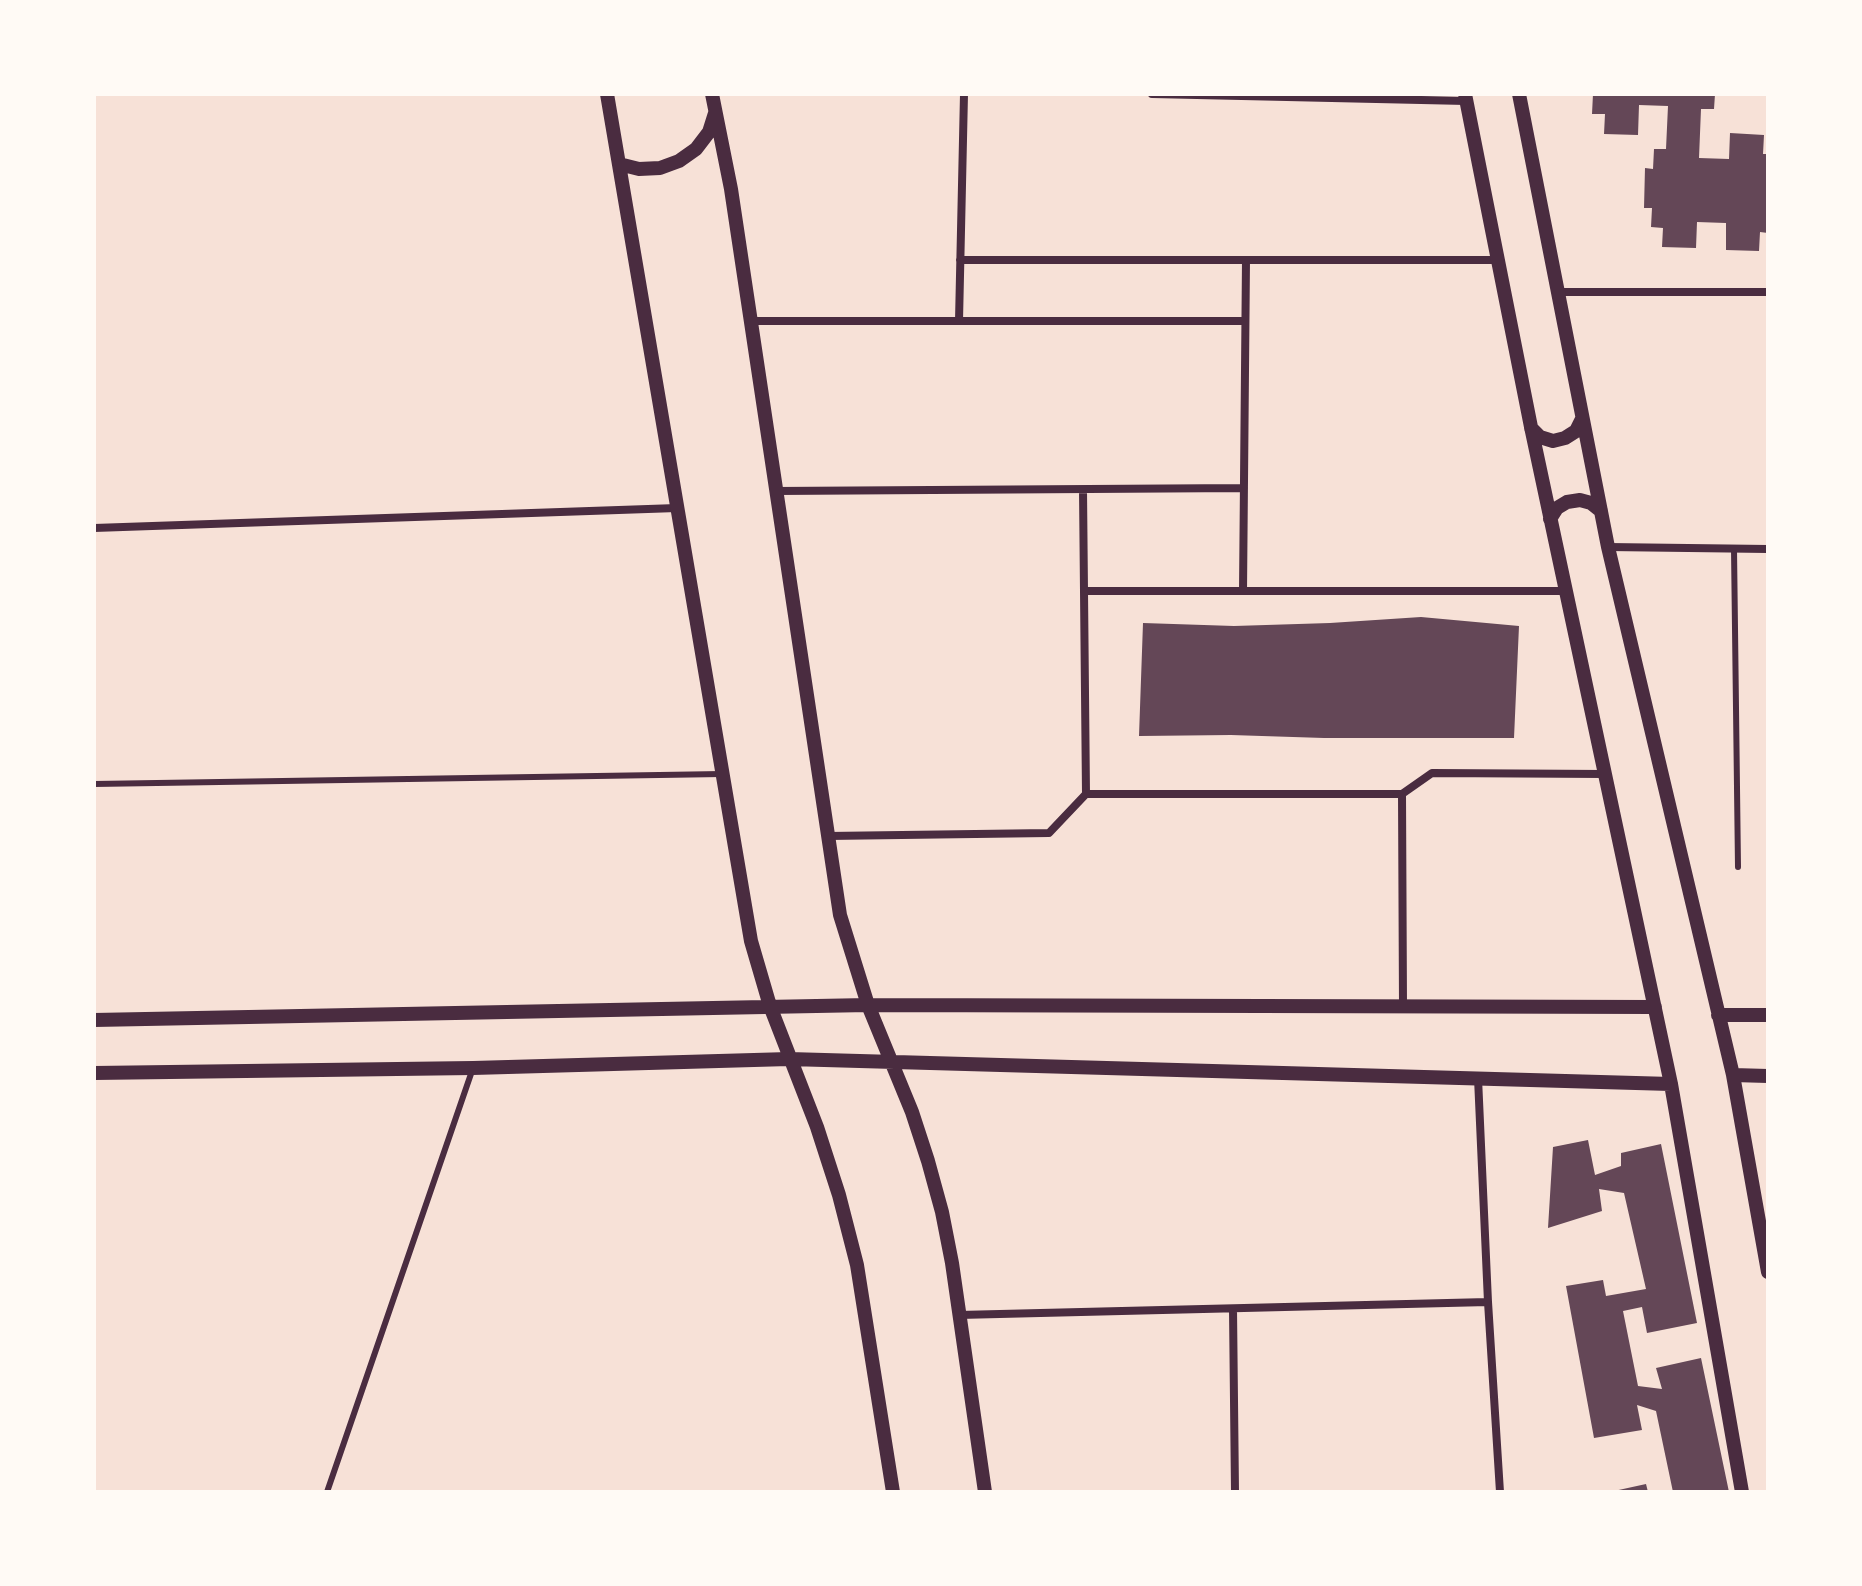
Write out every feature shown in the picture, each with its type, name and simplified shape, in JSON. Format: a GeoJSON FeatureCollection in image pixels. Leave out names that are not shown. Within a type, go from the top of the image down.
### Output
{"type":"FeatureCollection","features":[{"type":"Feature","properties":{"kind":"street"},"geometry":{"type":"LineString","coordinates":[[607,94],[751,941],[770,1006],[817,1127],[839,1195],[857,1265],[893,1492]]}},
{"type":"Feature","properties":{"kind":"street"},"geometry":{"type":"LineString","coordinates":[[712,94],[731,189],[840,915],[868,1005],[912,1112],[935,1186],[952,1263],[985,1492]]}},
{"type":"Feature","properties":{"kind":"street"},"geometry":{"type":"LineString","coordinates":[[959,321],[964,94]]}},
{"type":"Feature","properties":{"kind":"street"},"geometry":{"type":"LineString","coordinates":[[1152,94],[1466,98],[1550,519],[1671,1084],[1742,1492]]}},
{"type":"Feature","properties":{"kind":"street"},"geometry":{"type":"LineString","coordinates":[[1519,94],[1608,547],[1733,1075],[1768,1272]]}},
{"type":"Feature","properties":{"kind":"street"},"geometry":{"type":"LineString","coordinates":[[619,164],[639,169],[660,168],[679,161],[696,149],[709,132],[716,113]]}},
{"type":"Feature","properties":{"kind":"street"},"geometry":{"type":"LineString","coordinates":[[960,260],[1497,260]]}},
{"type":"Feature","properties":{"kind":"street"},"geometry":{"type":"LineString","coordinates":[[1243,591],[1246,260]]}},
{"type":"Feature","properties":{"kind":"street"},"geometry":{"type":"LineString","coordinates":[[1557,292],[1768,292]]}},
{"type":"Feature","properties":{"kind":"street"},"geometry":{"type":"LineString","coordinates":[[750,321],[1245,321]]}},
{"type":"Feature","properties":{"kind":"street"},"geometry":{"type":"LineString","coordinates":[[1531,427],[1540,437],[1553,441],[1576,431],[1582,419]]}},
{"type":"Feature","properties":{"kind":"street"},"geometry":{"type":"LineString","coordinates":[[776,491],[1244,488]]}},
{"type":"Feature","properties":{"kind":"street"},"geometry":{"type":"LineString","coordinates":[[828,836],[1049,833],[1086,794],[1083,490]]}},
{"type":"Feature","properties":{"kind":"street"},"geometry":{"type":"LineString","coordinates":[[1550,519],[1557,508],[1567,502],[1580,500],[1591,503],[1601,511]]}},
{"type":"Feature","properties":{"kind":"street"},"geometry":{"type":"LineString","coordinates":[[94,528],[677,508]]}},
{"type":"Feature","properties":{"kind":"street"},"geometry":{"type":"LineString","coordinates":[[1608,547],[1768,549]]}},
{"type":"Feature","properties":{"kind":"street"},"geometry":{"type":"LineString","coordinates":[[1084,591],[1566,591]]}},
{"type":"Feature","properties":{"kind":"street"},"geometry":{"type":"LineString","coordinates":[[1086,794],[1402,794],[1432,773],[1605,774]]}},
{"type":"Feature","properties":{"kind":"street"},"geometry":{"type":"LineString","coordinates":[[1402,794],[1403,1006]]}},
{"type":"Feature","properties":{"kind":"street"},"geometry":{"type":"LineString","coordinates":[[94,1020],[868,1005],[1655,1007]]}},
{"type":"Feature","properties":{"kind":"street"},"geometry":{"type":"LineString","coordinates":[[1718,1015],[1768,1015]]}},
{"type":"Feature","properties":{"kind":"street"},"geometry":{"type":"LineString","coordinates":[[94,1073],[473,1068],[789,1059],[1671,1084]]}},
{"type":"Feature","properties":{"kind":"street"},"geometry":{"type":"LineString","coordinates":[[1733,1075],[1768,1076]]}},
{"type":"Feature","properties":{"kind":"street"},"geometry":{"type":"LineString","coordinates":[[1478,1078],[1500,1492]]}},
{"type":"Feature","properties":{"kind":"street"},"geometry":{"type":"LineString","coordinates":[[959,1315],[1488,1302]]}},
{"type":"Feature","properties":{"kind":"street"},"geometry":{"type":"LineString","coordinates":[[1233,1309],[1235,1492]]}},
{"type":"Feature","properties":{"kind":"lane"},"geometry":{"type":"LineString","coordinates":[[1734,549],[1738,867]]}},
{"type":"Feature","properties":{"kind":"lane"},"geometry":{"type":"LineString","coordinates":[[94,784],[723,774]]}},
{"type":"Feature","properties":{"kind":"lane"},"geometry":{"type":"LineString","coordinates":[[327,1492],[473,1068]]}},
{"type":"Feature","properties":{"kind":"building"},"geometry":{"type":"Polygon","coordinates":[[[1593,94],[1715,94],[1714,109],[1701,109],[1699,158],[1729,159],[1730,133],[1764,135],[1763,154],[1768,154],[1768,233],[1760,232],[1759,251],[1726,250],[1726,223],[1697,222],[1696,248],[1662,247],[1663,228],[1651,227],[1652,208],[1644,208],[1645,168],[1653,169],[1654,149],[1666,149],[1668,106],[1639,105],[1638,135],[1604,134],[1605,114],[1592,114],[1593,94]]]}},
{"type":"Feature","properties":{"kind":"building"},"geometry":{"type":"Polygon","coordinates":[[[1421,617],[1519,626],[1514,738],[1139,736],[1143,623],[1234,626],[1421,617]]]}},
{"type":"Feature","properties":{"kind":"building"},"geometry":{"type":"Polygon","coordinates":[[[1588,1140],[1595,1175],[1621,1166],[1621,1153],[1661,1144],[1697,1323],[1647,1333],[1642,1307],[1623,1311],[1638,1386],[1662,1389],[1656,1368],[1701,1358],[1729,1492],[1673,1492],[1656,1411],[1637,1405],[1642,1430],[1594,1438],[1566,1286],[1603,1280],[1606,1296],[1646,1289],[1624,1193],[1599,1189],[1602,1211],[1548,1228],[1553,1147],[1588,1140]]]}},
{"type":"Feature","properties":{"kind":"building"},"geometry":{"type":"Polygon","coordinates":[[[1646,1484],[1648,1492],[1614,1492],[1614,1491],[1646,1484]]]}}]}
